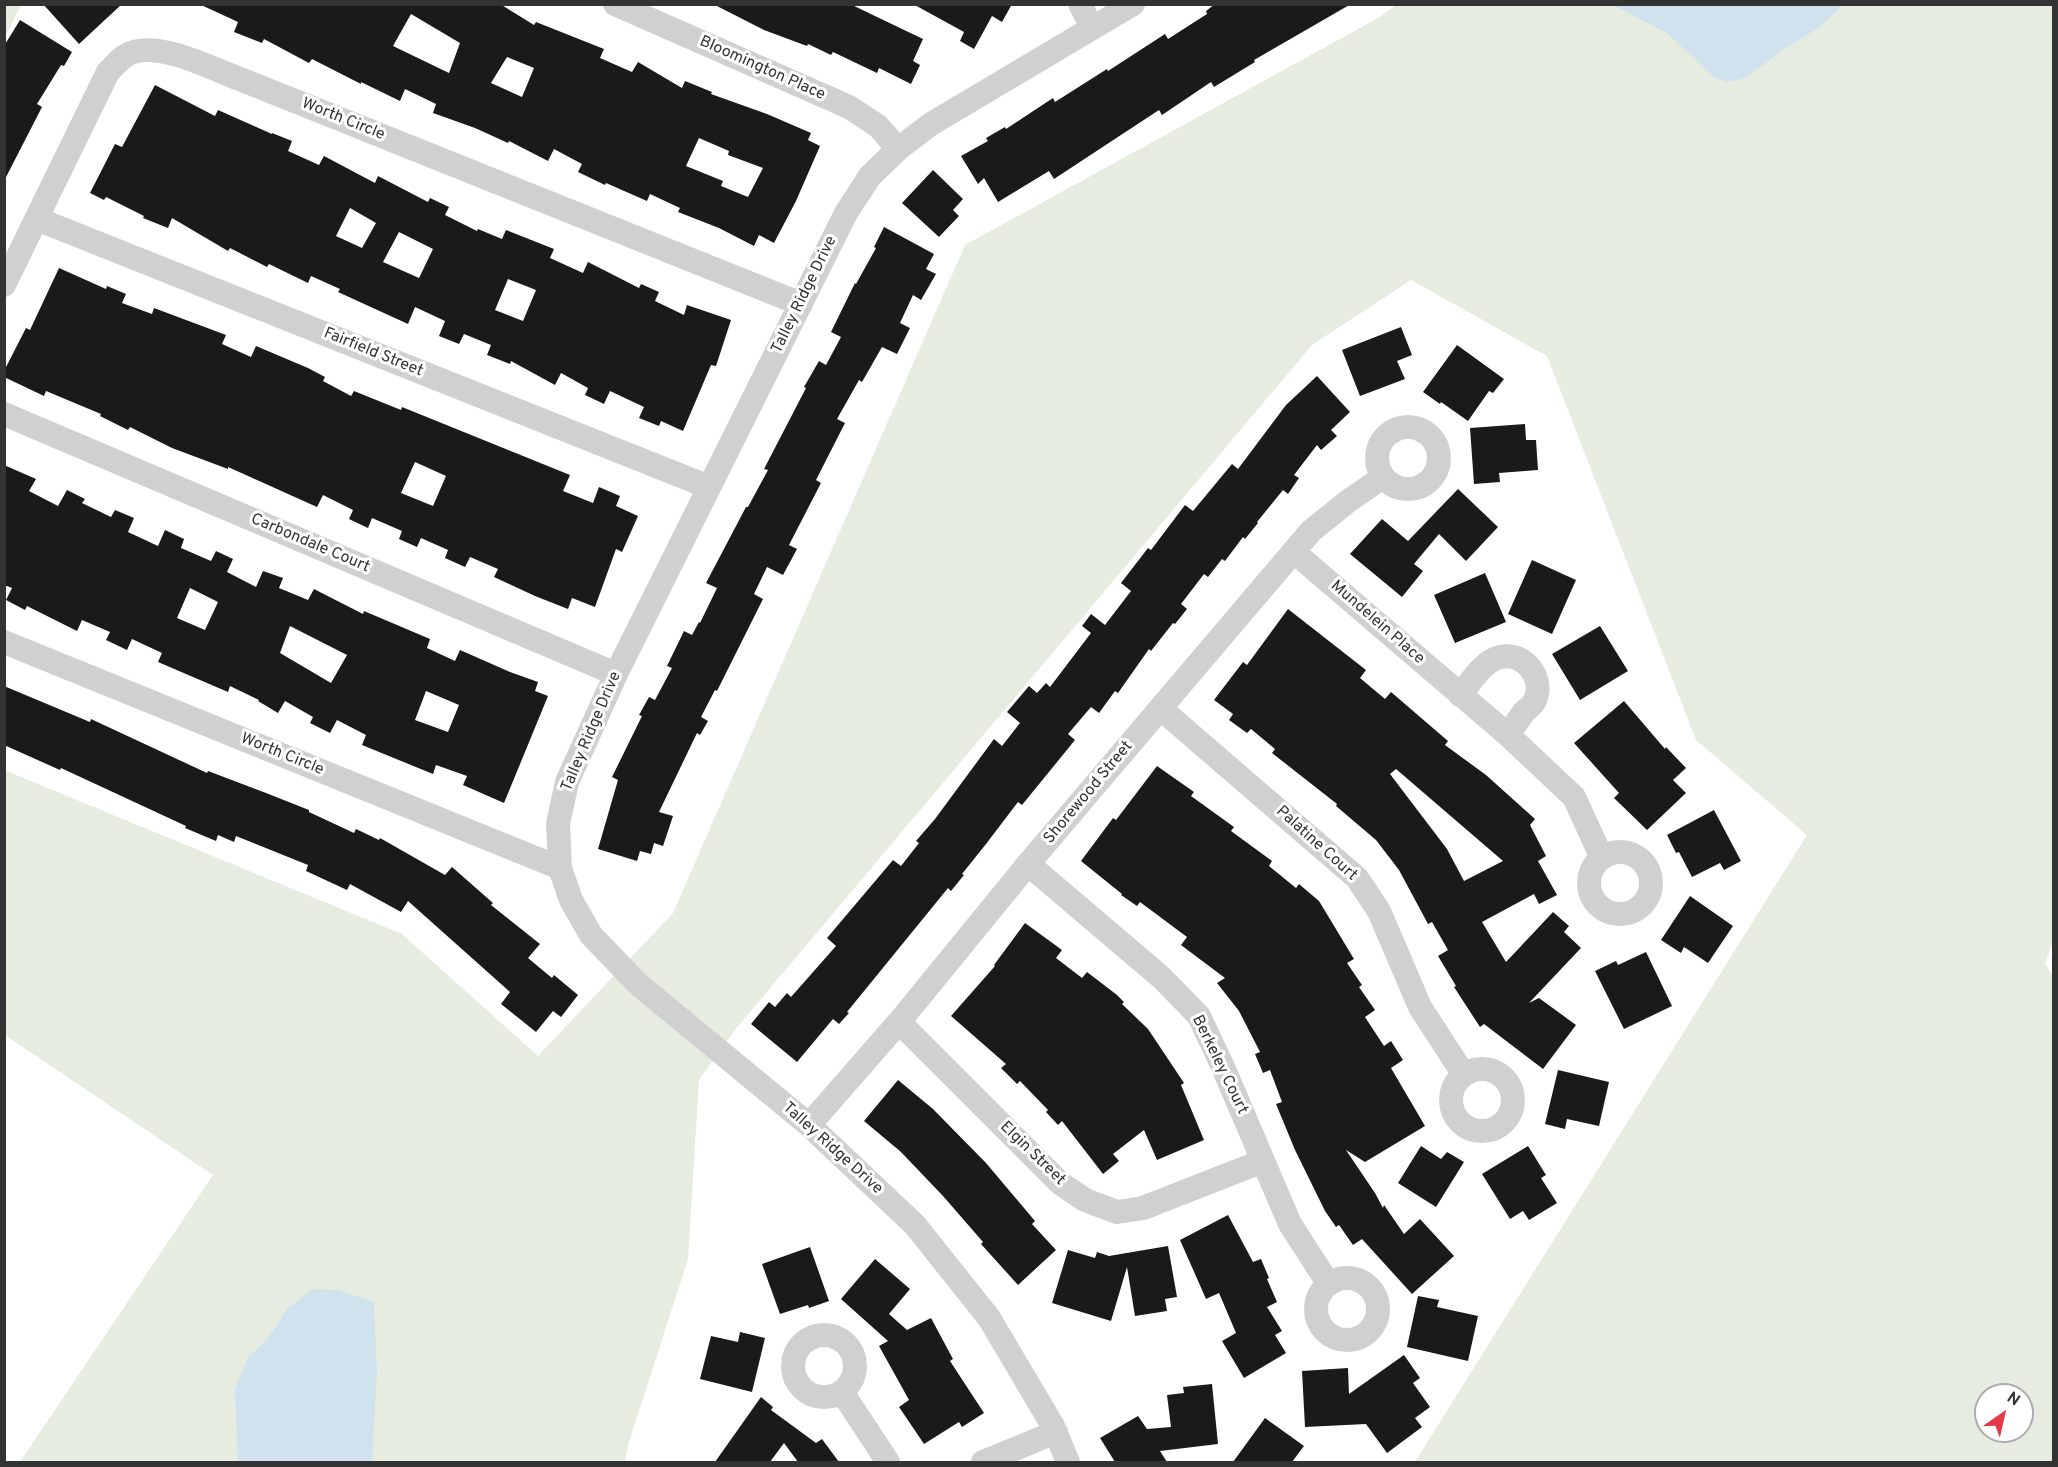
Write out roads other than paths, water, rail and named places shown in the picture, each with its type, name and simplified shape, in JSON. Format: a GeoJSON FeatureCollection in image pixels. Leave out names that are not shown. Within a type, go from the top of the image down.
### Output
{"type":"FeatureCollection","features":[{"type":"Feature","properties":{"kind":"street","name":"Bloomington Place"},"geometry":{"type":"LineString","coordinates":[[615,4],[849,107],[878,126],[898,149]]}},
{"type":"Feature","properties":{"kind":"street"},"geometry":{"type":"LineString","coordinates":[[1080,4],[1092,28]]}},
{"type":"Feature","properties":{"kind":"street","name":"Talley Ridge Drive"},"geometry":{"type":"LineString","coordinates":[[1068,1462],[1056,1432],[989,1318],[915,1225],[809,1125],[638,984],[591,934],[571,900],[560,868],[558,824],[567,782],[616,674],[846,213],[870,176],[898,149],[931,124],[1133,4]]}},
{"type":"Feature","properties":{"kind":"street","name":"Worth Circle"},"geometry":{"type":"LineString","coordinates":[[4,285],[108,72],[126,55],[143,50],[167,52],[801,304]]}},
{"type":"Feature","properties":{"kind":"street","name":"Fairfield Street"},"geometry":{"type":"LineString","coordinates":[[37,219],[709,487]]}},
{"type":"Feature","properties":{"kind":"street","name":"Carbondale Court"},"geometry":{"type":"LineString","coordinates":[[4,414],[616,674]]}},
{"type":"Feature","properties":{"kind":"street","name":"Shorewood Street"},"geometry":{"type":"LineString","coordinates":[[809,1125],[899,1022],[1028,864],[1294,552],[1320,524],[1383,477]]}},
{"type":"Feature","properties":{"kind":"street","name":"Mundelein Place"},"geometry":{"type":"LineString","coordinates":[[1294,552],[1508,735],[1574,797],[1602,858]]}},
{"type":"Feature","properties":{"kind":"street","name":"Worth Circle"},"geometry":{"type":"LineString","coordinates":[[4,642],[560,868]]}},
{"type":"Feature","properties":{"kind":"street"},"geometry":{"type":"LineString","coordinates":[[1460,694],[1488,662],[1501,656],[1515,657],[1527,664],[1535,675],[1538,689],[1534,702],[1508,735]]}},
{"type":"Feature","properties":{"kind":"street","name":"Palatine Court"},"geometry":{"type":"LineString","coordinates":[[1161,709],[1357,878],[1379,911],[1420,1007],[1464,1075]]}},
{"type":"Feature","properties":{"kind":"street","name":"Berkeley Court"},"geometry":{"type":"LineString","coordinates":[[1028,864],[1162,978],[1199,1016],[1290,1224],[1328,1284]]}},
{"type":"Feature","properties":{"kind":"street","name":"Elgin Street"},"geometry":{"type":"LineString","coordinates":[[899,1022],[1060,1183],[1086,1200],[1117,1212],[1143,1208],[1263,1161]]}},
{"type":"Feature","properties":{"kind":"street"},"geometry":{"type":"LineString","coordinates":[[842,1392],[888,1462]]}},
{"type":"Feature","properties":{"kind":"street"},"geometry":{"type":"LineString","coordinates":[[983,1462],[1056,1432]]}},
{"type":"Feature","properties":{"kind":"water"},"geometry":{"type":"Polygon","coordinates":[[[1613,5],[1842,5],[1820,27],[1745,78],[1729,82],[1715,78],[1667,33],[1613,5]]]}},
{"type":"Feature","properties":{"kind":"water"},"geometry":{"type":"Polygon","coordinates":[[[313,1289],[337,1290],[374,1302],[377,1373],[372,1462],[238,1462],[235,1389],[248,1357],[267,1340],[288,1308],[313,1289]]]}}]}
